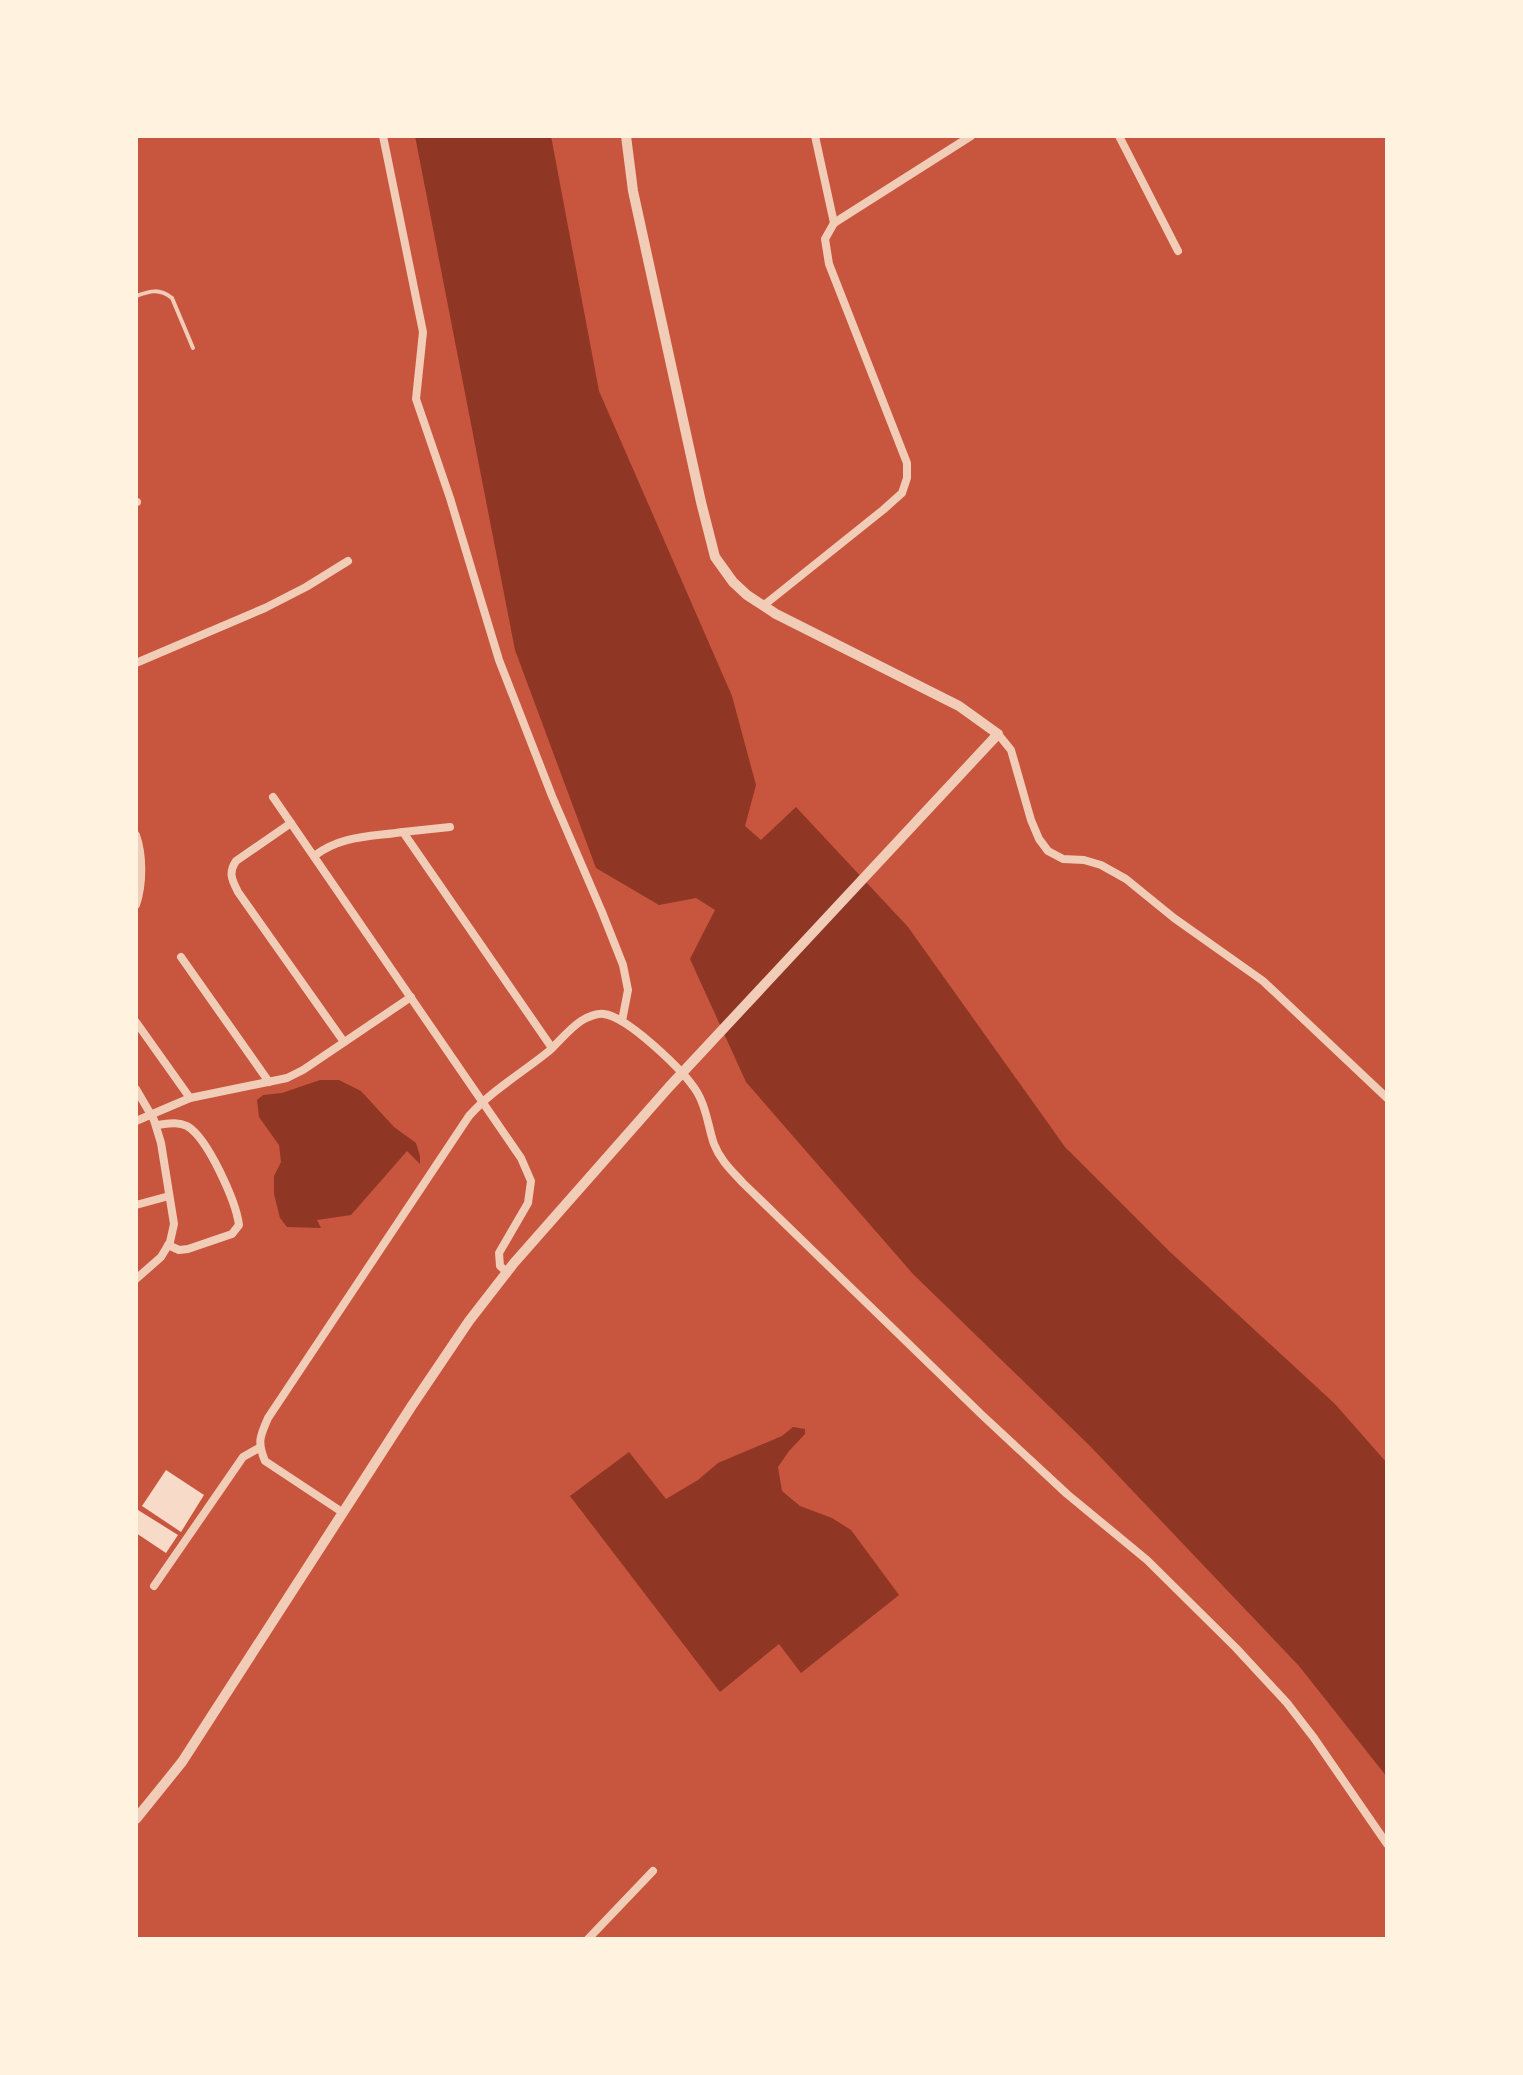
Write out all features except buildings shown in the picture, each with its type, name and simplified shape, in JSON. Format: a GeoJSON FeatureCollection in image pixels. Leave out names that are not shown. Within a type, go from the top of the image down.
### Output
{"type":"FeatureCollection","features":[{"type":"Feature","properties":{"kind":"street"},"geometry":{"type":"LineString","coordinates":[[383,136],[423,332],[416,399],[499,660],[623,965],[628,990],[622,1021]]}},
{"type":"Feature","properties":{"kind":"street"},"geometry":{"type":"LineString","coordinates":[[626,136],[636,207],[712,545],[715,557],[733,582],[776,614],[959,706],[998,734],[1011,750],[1031,820],[1048,851],[1063,859],[1101,865],[1126,879],[1174,918],[1263,981],[1387,1098]]}},
{"type":"Feature","properties":{"kind":"street"},"geometry":{"type":"LineString","coordinates":[[815,136],[834,223]]}},
{"type":"Feature","properties":{"kind":"street"},"geometry":{"type":"LineString","coordinates":[[763,606],[883,510],[902,493],[907,478],[907,463],[829,264],[825,239],[834,223],[971,136]]}},
{"type":"Feature","properties":{"kind":"street"},"geometry":{"type":"LineString","coordinates":[[1119,136],[1178,251]]}},
{"type":"Feature","properties":{"kind":"street"},"geometry":{"type":"LineString","coordinates":[[136,663],[265,608],[348,561]]}},
{"type":"Feature","properties":{"kind":"street"},"geometry":{"type":"LineString","coordinates":[[136,1819],[182,1762],[342,1512],[469,1321],[507,1272],[669,1087],[998,734]]}},
{"type":"Feature","properties":{"kind":"street"},"geometry":{"type":"LineString","coordinates":[[273,797],[521,1158],[531,1181],[528,1203],[499,1253],[500,1266],[507,1272]]}},
{"type":"Feature","properties":{"kind":"street"},"geometry":{"type":"LineString","coordinates":[[291,823],[236,861],[231,869],[231,879],[344,1042]]}},
{"type":"Feature","properties":{"kind":"street"},"geometry":{"type":"LineString","coordinates":[[314,856],[328,845],[343,840],[450,827]]}},
{"type":"Feature","properties":{"kind":"street"},"geometry":{"type":"LineString","coordinates":[[403,832],[552,1048]]}},
{"type":"Feature","properties":{"kind":"street"},"geometry":{"type":"LineString","coordinates":[[136,835],[140,847],[140,893],[136,905]]}},
{"type":"Feature","properties":{"kind":"street"},"geometry":{"type":"LineString","coordinates":[[181,957],[269,1082]]}},
{"type":"Feature","properties":{"kind":"street"},"geometry":{"type":"LineString","coordinates":[[136,1121],[190,1098],[287,1078],[411,997]]}},
{"type":"Feature","properties":{"kind":"street"},"geometry":{"type":"LineString","coordinates":[[342,1512],[265,1461],[259,1448],[260,1436],[268,1418],[454,1136],[482,1101],[552,1048],[579,1022],[604,1014],[640,1033],[691,1083],[723,1162],[982,1415],[1067,1494],[1147,1560],[1236,1648],[1287,1703],[1314,1738],[1387,1844]]}},
{"type":"Feature","properties":{"kind":"street"},"geometry":{"type":"LineString","coordinates":[[136,1022],[190,1098]]}},
{"type":"Feature","properties":{"kind":"street"},"geometry":{"type":"LineString","coordinates":[[136,1089],[156,1125],[174,1224],[161,1257],[136,1279]]}},
{"type":"Feature","properties":{"kind":"street"},"geometry":{"type":"LineString","coordinates":[[156,1125],[176,1122],[188,1127],[203,1141],[217,1166],[239,1225],[232,1234],[188,1249],[179,1250],[168,1245]]}},
{"type":"Feature","properties":{"kind":"street"},"geometry":{"type":"LineString","coordinates":[[136,1205],[169,1196]]}},
{"type":"Feature","properties":{"kind":"street"},"geometry":{"type":"LineString","coordinates":[[154,1586],[243,1457],[259,1448]]}},
{"type":"Feature","properties":{"kind":"street"},"geometry":{"type":"LineString","coordinates":[[588,1939],[653,1871]]}},
{"type":"Feature","properties":{"kind":"lane"},"geometry":{"type":"LineString","coordinates":[[136,296],[158,291],[172,298],[193,348]]}},
{"type":"Feature","properties":{"kind":"shaded area"},"geometry":{"type":"Polygon","coordinates":[[[415,136],[551,136],[599,391],[732,696],[756,785],[745,826],[761,840],[796,807],[908,927],[1065,1147],[1169,1251],[1335,1404],[1387,1463],[1387,1777],[1299,1666],[1091,1447],[913,1274],[746,1082],[690,959],[715,910],[696,898],[659,905],[596,868],[515,650],[415,136]]]}},
{"type":"Feature","properties":{"kind":"shaded area"},"geometry":{"type":"Polygon","coordinates":[[[320,1080],[339,1080],[361,1091],[394,1127],[416,1143],[420,1164],[407,1151],[351,1215],[317,1220],[321,1228],[287,1227],[280,1218],[274,1194],[274,1176],[281,1162],[279,1145],[259,1117],[257,1100],[263,1095],[282,1093],[320,1080]]]}},
{"type":"Feature","properties":{"kind":"shaded area"},"geometry":{"type":"Polygon","coordinates":[[[793,1427],[805,1429],[805,1434],[778,1467],[782,1491],[800,1506],[832,1518],[851,1530],[899,1595],[801,1673],[779,1644],[720,1692],[570,1496],[629,1452],[666,1499],[698,1480],[718,1463],[782,1436],[793,1427]]]}}]}
